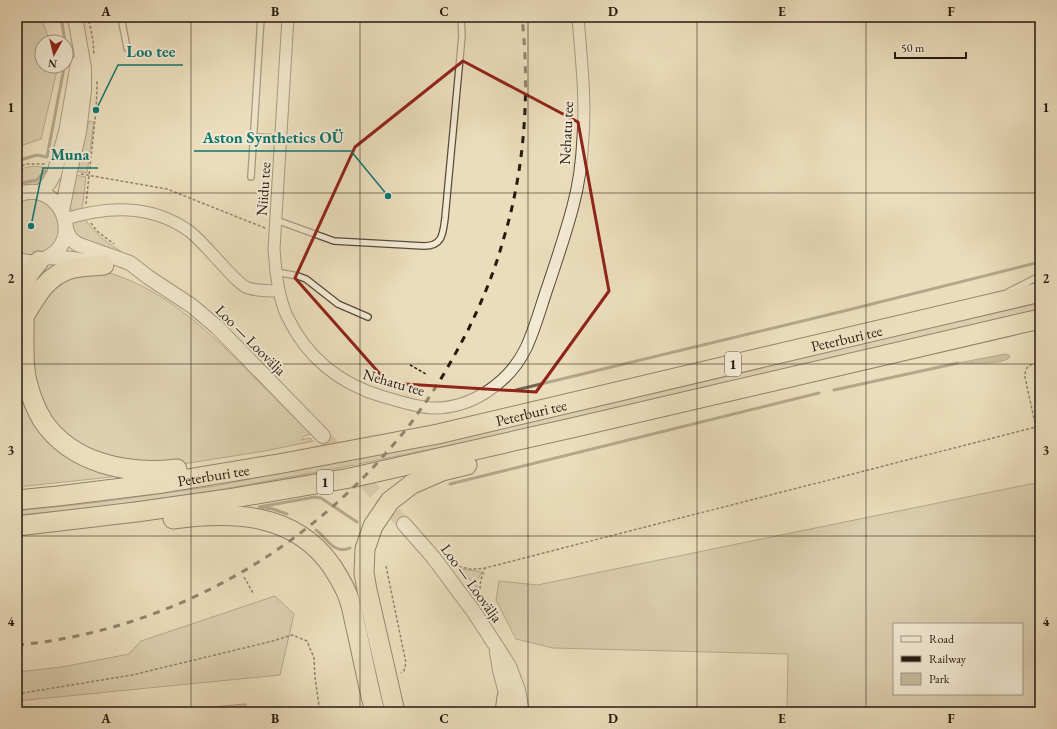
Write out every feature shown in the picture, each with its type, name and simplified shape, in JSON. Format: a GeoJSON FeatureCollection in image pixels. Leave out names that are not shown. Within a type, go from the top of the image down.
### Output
{"type":"FeatureCollection","features":[{"type":"Feature","properties":{"kind":"highway"},"geometry":{"type":"LineString","coordinates":[[44,259],[28,275],[26,282],[24,361],[27,384],[43,421],[53,434],[70,449],[94,461],[129,470],[150,471],[174,469],[250,458],[278,464]]}},
{"type":"Feature","properties":{"kind":"highway"},"geometry":{"type":"LineString","coordinates":[[24,316],[48,280],[71,268],[104,265]]}},
{"type":"Feature","properties":{"kind":"highway","name":"Peterburi tee"},"geometry":{"type":"LineString","coordinates":[[17,500],[163,483],[278,464],[438,434],[1040,292]]}},
{"type":"Feature","properties":{"kind":"highway","name":"Peterburi tee"},"geometry":{"type":"LineString","coordinates":[[17,526],[136,512],[350,478],[1040,319]]}},
{"type":"Feature","properties":{"kind":"highway"},"geometry":{"type":"LineString","coordinates":[[395,712],[364,573],[366,549],[373,526],[390,501],[412,484],[442,471],[512,453],[576,427]]}},
{"type":"Feature","properties":{"kind":"highway"},"geometry":{"type":"LineString","coordinates":[[70,520],[98,528],[220,515],[252,518],[272,522],[292,530],[318,549],[340,578],[350,601],[376,712]]}},
{"type":"Feature","properties":{"kind":"street"},"geometry":{"type":"LineString","coordinates":[[44,259],[58,250],[63,241],[70,172],[82,114],[84,68],[74,17]]}},
{"type":"Feature","properties":{"kind":"street","name":"Niidu tee"},"geometry":{"type":"LineString","coordinates":[[279,291],[274,249],[288,17]]}},
{"type":"Feature","properties":{"kind":"street","name":"Nehatu tee"},"geometry":{"type":"LineString","coordinates":[[279,291],[287,315],[299,337],[310,352],[338,377],[376,395],[416,406],[432,408],[447,407],[462,404],[489,391],[501,382],[515,366],[526,349],[574,200],[584,136],[579,17]]}},
{"type":"Feature","properties":{"kind":"street"},"geometry":{"type":"LineString","coordinates":[[17,195],[31,192],[40,193],[49,183],[54,174],[66,132],[80,49]]}},
{"type":"Feature","properties":{"kind":"street","name":"Loo — Loovälja"},"geometry":{"type":"LineString","coordinates":[[40,193],[49,196],[56,203],[65,220],[70,238],[77,244],[130,263],[148,277],[192,306],[216,327],[323,436]]}},
{"type":"Feature","properties":{"kind":"street"},"geometry":{"type":"LineString","coordinates":[[65,220],[86,214],[120,209],[142,211],[160,216],[177,223],[189,231],[239,282],[247,288],[279,291]]}},
{"type":"Feature","properties":{"kind":"street","name":"Loo — Loovälja"},"geometry":{"type":"LineString","coordinates":[[17,259],[30,262],[44,259],[73,259],[104,265],[148,277]]}},
{"type":"Feature","properties":{"kind":"street","name":"Loo — Loovälja"},"geometry":{"type":"LineString","coordinates":[[404,524],[433,556],[474,612],[509,666],[518,690],[522,712]]}},
{"type":"Feature","properties":{"kind":"street","name":"Loo — Loovälja"},"geometry":{"type":"LineString","coordinates":[[496,646],[507,707]]}},
{"type":"Feature","properties":{"kind":"lane"},"geometry":{"type":"LineString","coordinates":[[121,17],[127,48]]}},
{"type":"Feature","properties":{"kind":"lane"},"geometry":{"type":"LineString","coordinates":[[251,177],[261,17]]}},
{"type":"Feature","properties":{"kind":"lane"},"geometry":{"type":"LineString","coordinates":[[276,220],[334,242],[430,246],[438,242],[442,237],[445,218],[462,36],[461,17]]}},
{"type":"Feature","properties":{"kind":"lane"},"geometry":{"type":"LineString","coordinates":[[254,137],[281,138]]}},
{"type":"Feature","properties":{"kind":"lane"},"geometry":{"type":"LineString","coordinates":[[276,272],[306,279],[338,304],[368,317]]}},
{"type":"Feature","properties":{"kind":"lane"},"geometry":{"type":"LineString","coordinates":[[979,306],[1040,276]]}},
{"type":"Feature","properties":{"kind":"path"},"geometry":{"type":"LineString","coordinates":[[1034,17],[1040,33]]}},
{"type":"Feature","properties":{"kind":"path"},"geometry":{"type":"LineString","coordinates":[[17,168],[27,164],[47,165]]}},
{"type":"Feature","properties":{"kind":"path"},"geometry":{"type":"LineString","coordinates":[[85,209],[89,175],[167,189],[275,232]]}},
{"type":"Feature","properties":{"kind":"path"},"geometry":{"type":"LineString","coordinates":[[1036,428],[1024,377],[1027,367],[1040,362]]}},
{"type":"Feature","properties":{"kind":"path"},"geometry":{"type":"LineString","coordinates":[[410,365],[426,374]]}},
{"type":"Feature","properties":{"kind":"path"},"geometry":{"type":"LineString","coordinates":[[454,565],[475,570],[485,568],[1040,426]]}},
{"type":"Feature","properties":{"kind":"path"},"geometry":{"type":"LineString","coordinates":[[386,566],[406,663],[404,671],[399,674],[386,677]]}},
{"type":"Feature","properties":{"kind":"path"},"geometry":{"type":"LineString","coordinates":[[481,599],[479,587],[485,568]]}},
{"type":"Feature","properties":{"kind":"path"},"geometry":{"type":"LineString","coordinates":[[244,577],[253,593]]}},
{"type":"Feature","properties":{"kind":"path"},"geometry":{"type":"LineString","coordinates":[[17,694],[132,675],[266,643],[292,635],[307,641],[314,658],[315,678],[320,712]]}},
{"type":"Feature","properties":{"kind":"highlighted area"},"geometry":{"type":"Polygon","coordinates":[[[463,61],[578,122],[609,291],[536,392],[388,383],[295,278],[355,147],[463,61]]]}},
{"type":"Feature","properties":{"kind":"green space"},"geometry":{"type":"Polygon","coordinates":[[[17,17],[41,17],[47,34],[34,34],[34,74],[56,74],[41,139],[17,147],[17,17]]]}},
{"type":"Feature","properties":{"kind":"green space"},"geometry":{"type":"Polygon","coordinates":[[[89,121],[94,122],[87,173],[75,171],[89,121]]]}},
{"type":"Feature","properties":{"kind":"green space"},"geometry":{"type":"Polygon","coordinates":[[[35,166],[51,169],[45,178],[37,184],[17,189],[17,170],[35,166]]]}},
{"type":"Feature","properties":{"kind":"green space"},"geometry":{"type":"Polygon","coordinates":[[[75,175],[86,177],[82,210],[73,211],[70,209],[75,175]]]}},
{"type":"Feature","properties":{"kind":"green space"},"geometry":{"type":"Polygon","coordinates":[[[24,199],[35,199],[43,201],[49,205],[54,211],[59,224],[58,238],[52,247],[45,251],[30,255],[17,252],[17,202],[24,199]]]}},
{"type":"Feature","properties":{"kind":"green space"},"geometry":{"type":"Polygon","coordinates":[[[84,218],[102,238],[139,262],[82,239],[75,233],[72,224],[73,221],[84,218]]]}},
{"type":"Feature","properties":{"kind":"green space"},"geometry":{"type":"Polygon","coordinates":[[[101,271],[144,287],[184,313],[237,360],[311,434],[304,436],[301,440],[310,438],[313,441],[265,451],[176,465],[103,458],[53,425],[32,378],[32,316],[58,280],[101,271]]]}},
{"type":"Feature","properties":{"kind":"green space"},"geometry":{"type":"Polygon","coordinates":[[[17,297],[29,409],[120,476],[17,487],[17,297]]]}},
{"type":"Feature","properties":{"kind":"green space"},"geometry":{"type":"Polygon","coordinates":[[[1040,303],[1040,309],[548,425],[339,468],[218,490],[101,507],[17,515],[17,511],[101,502],[215,486],[337,462],[1040,303]]]}},
{"type":"Feature","properties":{"kind":"green space"},"geometry":{"type":"Polygon","coordinates":[[[1040,482],[1040,712],[787,712],[788,654],[553,648],[516,639],[496,600],[499,581],[537,585],[1040,482]]]}},
{"type":"Feature","properties":{"kind":"green space"},"geometry":{"type":"Polygon","coordinates":[[[461,569],[482,572],[477,580],[477,588],[461,569]]]}},
{"type":"Feature","properties":{"kind":"green space"},"geometry":{"type":"Polygon","coordinates":[[[275,596],[294,614],[280,675],[17,701],[17,672],[62,667],[129,654],[141,641],[275,596]]]}},
{"type":"Feature","properties":{"kind":"shaded area"},"geometry":{"type":"Polygon","coordinates":[[[1005,354],[1009,355],[1010,357],[1001,361],[986,363],[958,363],[1005,354]]]}},
{"type":"Feature","properties":{"kind":"shaded area"},"geometry":{"type":"Polygon","coordinates":[[[245,704],[246,712],[155,712],[245,704]]]}},
{"type":"Feature","properties":{"kind":"waterway"},"geometry":{"type":"LineString","coordinates":[[61,17],[64,34]]}},
{"type":"Feature","properties":{"kind":"waterway"},"geometry":{"type":"LineString","coordinates":[[17,161],[37,155],[47,157],[63,74]]}},
{"type":"Feature","properties":{"kind":"waterway"},"geometry":{"type":"LineString","coordinates":[[17,184],[37,180],[45,171]]}},
{"type":"Feature","properties":{"kind":"waterway"},"geometry":{"type":"LineString","coordinates":[[516,390],[1040,262]]}},
{"type":"Feature","properties":{"kind":"waterway"},"geometry":{"type":"LineString","coordinates":[[834,390],[958,363]]}},
{"type":"Feature","properties":{"kind":"waterway"},"geometry":{"type":"LineString","coordinates":[[450,484],[819,393]]}},
{"type":"Feature","properties":{"kind":"waterway"},"geometry":{"type":"LineString","coordinates":[[287,514],[273,509],[259,507],[315,497],[321,498],[357,522]]}},
{"type":"Feature","properties":{"kind":"waterway"},"geometry":{"type":"LineString","coordinates":[[316,530],[331,545],[344,550],[350,548]]}},
{"type":"Feature","properties":{"kind":"tunnel"},"geometry":{"type":"LineString","coordinates":[[323,436],[404,524]]}},
{"type":"Feature","properties":{"kind":"railway"},"geometry":{"type":"LineString","coordinates":[[17,645],[70,637],[122,624],[172,606],[221,584],[267,557],[310,525],[350,490],[387,452],[407,428],[439,382],[469,328],[499,255],[510,216],[521,160],[524,132],[525,74],[522,17]]}},
{"type":"Feature","properties":{"kind":"place","name":"Loo tee"},"geometry":{"type":"Point","coordinates":[96,110]}},
{"type":"Feature","properties":{"kind":"place","name":"Aston Synthetics OÜ"},"geometry":{"type":"Point","coordinates":[388,196]}},
{"type":"Feature","properties":{"kind":"place","name":"Muna"},"geometry":{"type":"Point","coordinates":[31,226]}}]}
